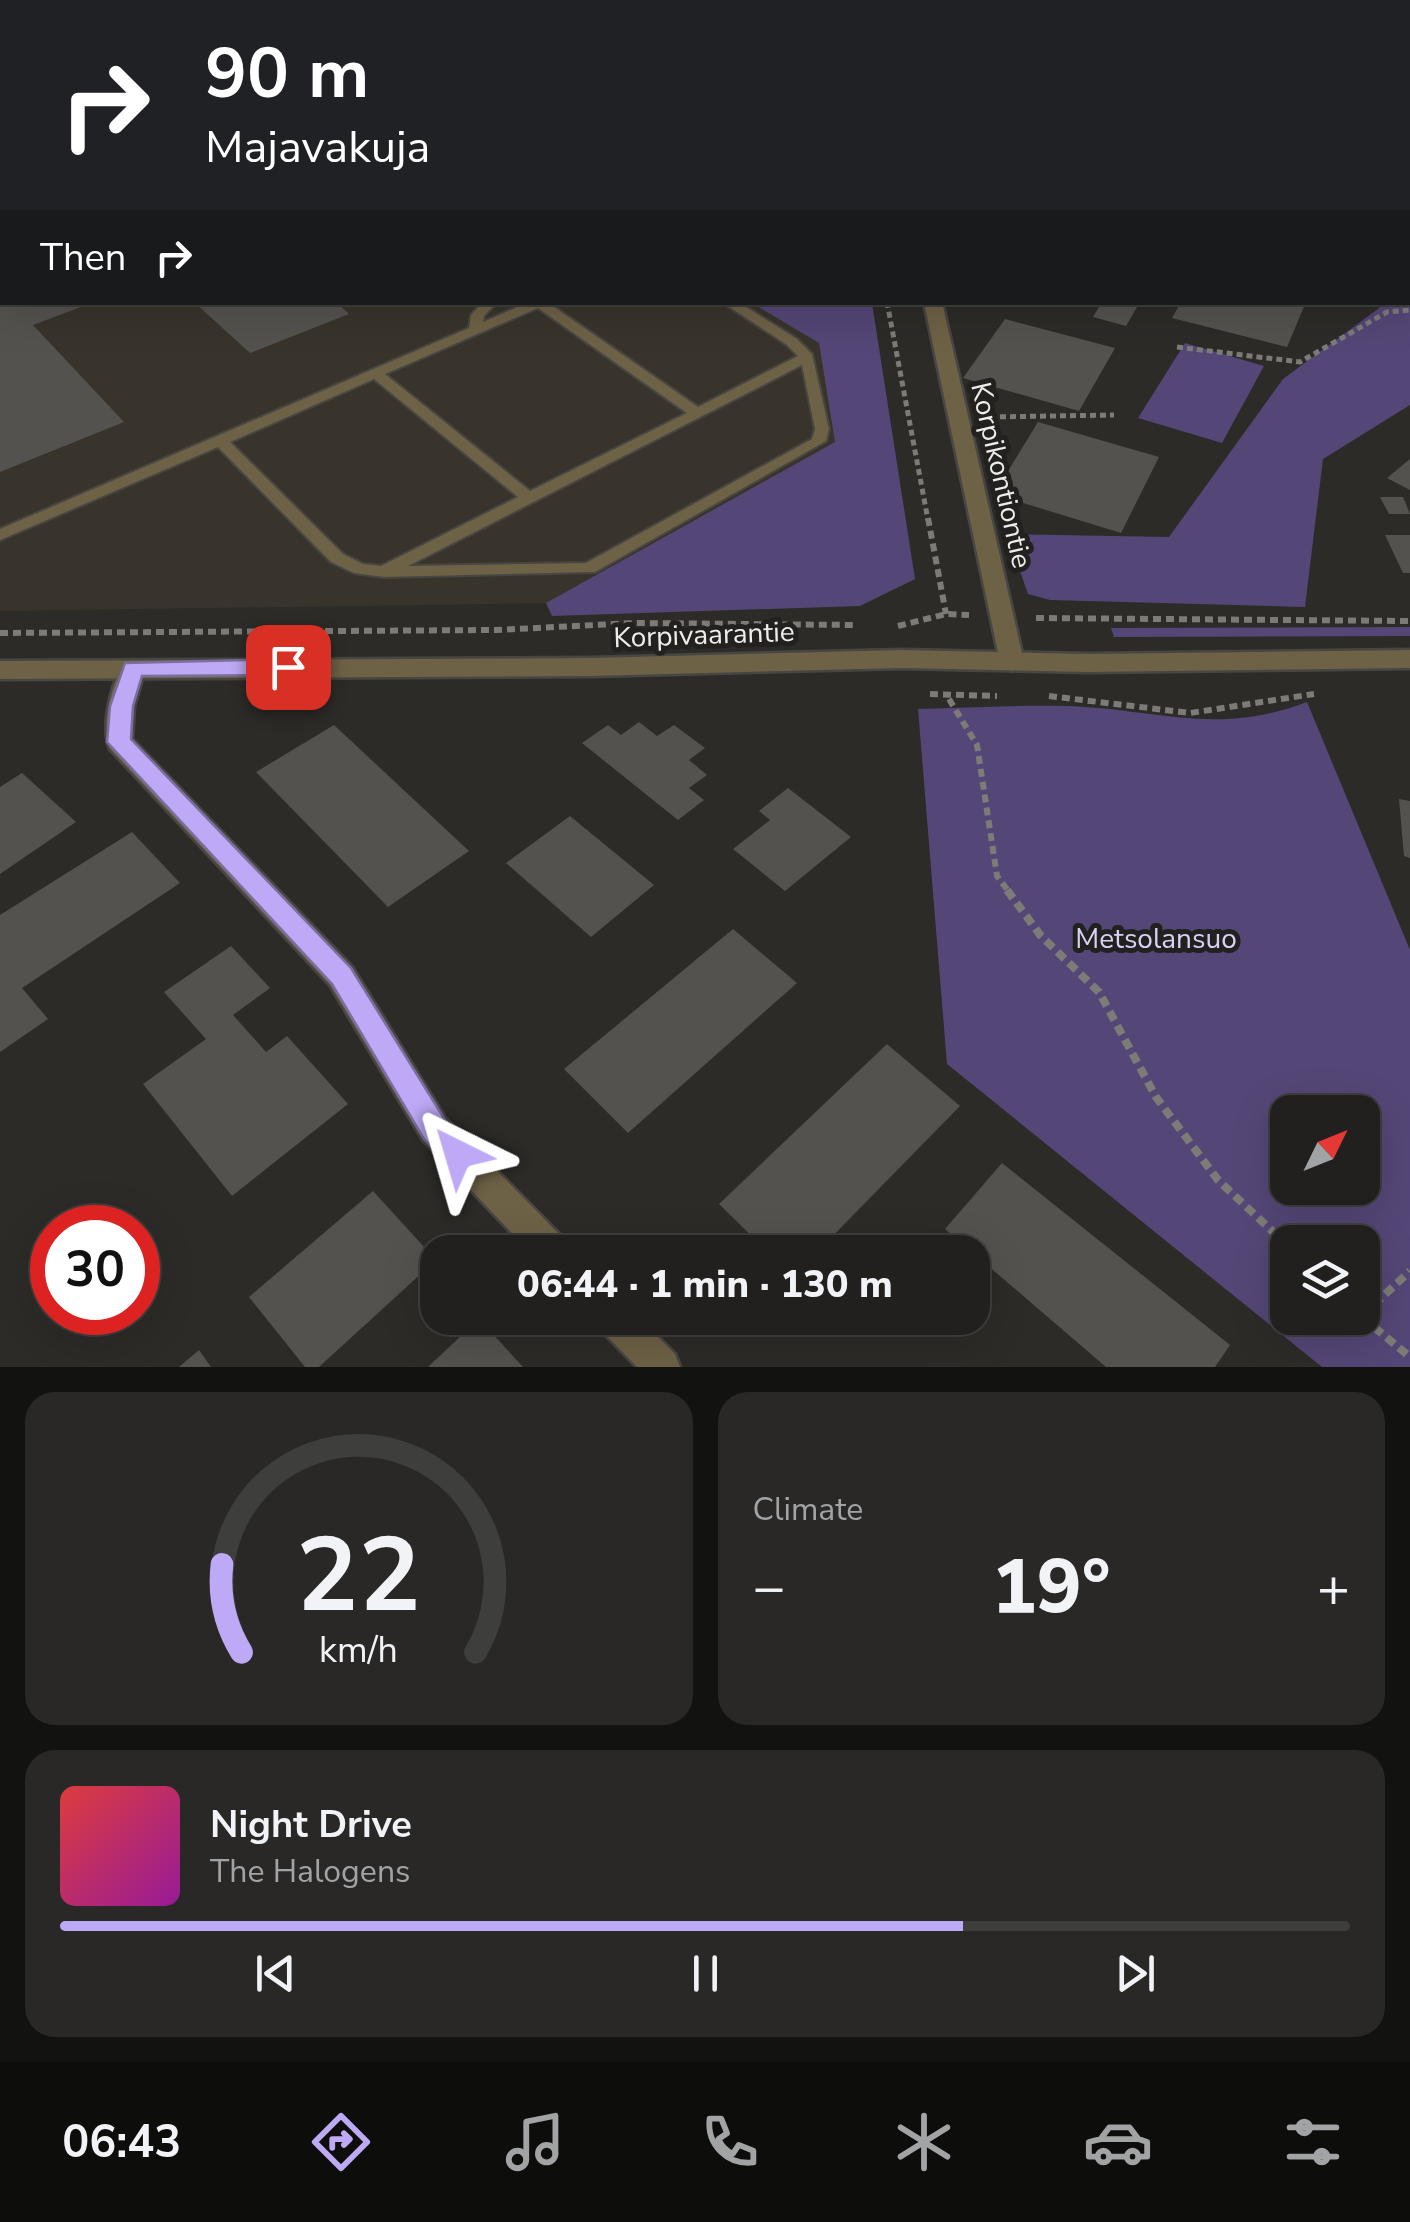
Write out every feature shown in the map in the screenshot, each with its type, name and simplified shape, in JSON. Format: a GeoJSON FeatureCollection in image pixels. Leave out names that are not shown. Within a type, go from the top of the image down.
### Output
{"type":"FeatureCollection","features":[{"type":"Feature","properties":{"kind":"street","name":"Korpikontiontie"},"geometry":{"type":"LineString","coordinates":[[933,305],[1012,662]]}},
{"type":"Feature","properties":{"kind":"street","name":"Korpivaarantie"},"geometry":{"type":"LineString","coordinates":[[0,670],[1410,659]]}},
{"type":"Feature","properties":{"kind":"street"},"geometry":{"type":"LineString","coordinates":[[133,668],[121,706],[119,742],[342,976],[434,1129],[536,1235]]}},
{"type":"Feature","properties":{"kind":"street"},"geometry":{"type":"LineString","coordinates":[[631,1335],[662,1367]]}},
{"type":"Feature","properties":{"kind":"lane"},"geometry":{"type":"LineString","coordinates":[[475,331],[478,315],[488,305]]}},
{"type":"Feature","properties":{"kind":"lane"},"geometry":{"type":"LineString","coordinates":[[0,535],[535,305]]}},
{"type":"Feature","properties":{"kind":"lane"},"geometry":{"type":"LineString","coordinates":[[543,305],[697,413]]}},
{"type":"Feature","properties":{"kind":"lane"},"geometry":{"type":"LineString","coordinates":[[220,441],[338,558],[360,569],[384,572],[588,568],[818,441],[822,430],[807,356],[792,342],[733,305]]}},
{"type":"Feature","properties":{"kind":"lane"},"geometry":{"type":"LineString","coordinates":[[384,572],[807,356]]}},
{"type":"Feature","properties":{"kind":"lane"},"geometry":{"type":"LineString","coordinates":[[378,374],[530,498]]}},
{"type":"Feature","properties":{"kind":"path"},"geometry":{"type":"LineString","coordinates":[[888,305],[946,614]]}},
{"type":"Feature","properties":{"kind":"path"},"geometry":{"type":"LineString","coordinates":[[1177,348],[1300,362],[1387,312],[1410,310]]}},
{"type":"Feature","properties":{"kind":"path"},"geometry":{"type":"LineString","coordinates":[[909,418],[1114,415]]}},
{"type":"Feature","properties":{"kind":"path"},"geometry":{"type":"LineString","coordinates":[[879,626],[898,626],[946,614],[1410,621]]}},
{"type":"Feature","properties":{"kind":"path"},"geometry":{"type":"LineString","coordinates":[[0,633],[496,630],[634,623],[860,626]]}},
{"type":"Feature","properties":{"kind":"path"},"geometry":{"type":"LineString","coordinates":[[948,698],[977,744],[997,876],[1040,936],[1099,992],[1156,1097],[1218,1180],[1270,1229]]}},
{"type":"Feature","properties":{"kind":"path"},"geometry":{"type":"LineString","coordinates":[[1380,1299],[1410,1270]]}},
{"type":"Feature","properties":{"kind":"path"},"geometry":{"type":"LineString","coordinates":[[1380,1331],[1410,1357]]}},
{"type":"Feature","properties":{"kind":"shaded area"},"geometry":{"type":"Polygon","coordinates":[[[0,305],[850,305],[847,599],[0,611],[0,305]]]}},
{"type":"Feature","properties":{"kind":"green space"},"geometry":{"type":"Polygon","coordinates":[[[755,305],[872,305],[915,579],[860,606],[552,616],[546,603],[835,442],[819,343],[755,305]]]}},
{"type":"Feature","properties":{"kind":"green space"},"geometry":{"type":"Polygon","coordinates":[[[1383,305],[1410,305],[1410,405],[1323,459],[1305,607],[1050,600],[1028,594],[1007,534],[1169,537],[1283,379],[1383,305]]]}},
{"type":"Feature","properties":{"kind":"green space"},"geometry":{"type":"Polygon","coordinates":[[[1185,343],[1264,366],[1222,443],[1138,418],[1185,343]]]}},
{"type":"Feature","properties":{"kind":"green space"},"geometry":{"type":"Polygon","coordinates":[[[1410,627],[1410,636],[1114,637],[1111,628],[1410,627]]]}},
{"type":"Feature","properties":{"kind":"green space","name":"Metsolansuo"},"geometry":{"type":"Polygon","coordinates":[[[1307,702],[1410,950],[1410,1367],[1322,1367],[1282,1335],[1380,1335],[1380,1225],[1270,1225],[1270,1325],[947,1064],[918,709],[1064,706],[1185,718],[1243,718],[1307,702]]]}},
{"type":"Feature","properties":{"kind":"building"},"geometry":{"type":"Polygon","coordinates":[[[0,305],[86,305],[33,325],[124,422],[0,472],[0,305]]]}},
{"type":"Feature","properties":{"kind":"building"},"geometry":{"type":"Polygon","coordinates":[[[197,305],[339,305],[349,314],[250,353],[197,305]]]}},
{"type":"Feature","properties":{"kind":"building"},"geometry":{"type":"Polygon","coordinates":[[[1100,305],[1138,305],[1126,326],[1093,317],[1100,305]]]}},
{"type":"Feature","properties":{"kind":"building"},"geometry":{"type":"Polygon","coordinates":[[[1179,305],[1305,305],[1287,347],[1172,318],[1179,305]]]}},
{"type":"Feature","properties":{"kind":"building"},"geometry":{"type":"Polygon","coordinates":[[[1005,319],[1115,348],[1079,411],[963,378],[1005,319]]]}},
{"type":"Feature","properties":{"kind":"building"},"geometry":{"type":"Polygon","coordinates":[[[1038,422],[1159,457],[1121,533],[994,494],[1038,422]]]}},
{"type":"Feature","properties":{"kind":"building"},"geometry":{"type":"Polygon","coordinates":[[[1410,459],[1410,490],[1387,478],[1410,459]]]}},
{"type":"Feature","properties":{"kind":"building"},"geometry":{"type":"Polygon","coordinates":[[[1380,497],[1403,497],[1410,514],[1389,514],[1380,497]]]}},
{"type":"Feature","properties":{"kind":"building"},"geometry":{"type":"Polygon","coordinates":[[[1385,535],[1410,535],[1410,573],[1403,573],[1385,535]]]}},
{"type":"Feature","properties":{"kind":"building"},"geometry":{"type":"Polygon","coordinates":[[[639,722],[657,736],[674,725],[705,748],[689,760],[707,775],[689,788],[704,800],[678,820],[582,743],[608,725],[621,735],[639,722]]]}},
{"type":"Feature","properties":{"kind":"building"},"geometry":{"type":"Polygon","coordinates":[[[334,725],[469,851],[388,907],[256,772],[334,725]]]}},
{"type":"Feature","properties":{"kind":"building"},"geometry":{"type":"Polygon","coordinates":[[[22,773],[76,822],[0,874],[0,787],[22,773]]]}},
{"type":"Feature","properties":{"kind":"building"},"geometry":{"type":"Polygon","coordinates":[[[788,788],[851,837],[785,891],[733,849],[770,820],[759,811],[788,788]]]}},
{"type":"Feature","properties":{"kind":"building"},"geometry":{"type":"Polygon","coordinates":[[[1399,799],[1410,801],[1410,858],[1404,856],[1399,799]]]}},
{"type":"Feature","properties":{"kind":"building"},"geometry":{"type":"Polygon","coordinates":[[[570,816],[654,885],[591,937],[506,863],[570,816]]]}},
{"type":"Feature","properties":{"kind":"building"},"geometry":{"type":"Polygon","coordinates":[[[132,832],[180,883],[22,988],[48,1019],[0,1052],[0,915],[132,832]]]}},
{"type":"Feature","properties":{"kind":"building"},"geometry":{"type":"Polygon","coordinates":[[[733,929],[797,983],[628,1133],[564,1069],[733,929]]]}},
{"type":"Feature","properties":{"kind":"building"},"geometry":{"type":"Polygon","coordinates":[[[231,946],[270,988],[233,1015],[266,1052],[287,1036],[348,1104],[232,1196],[143,1084],[206,1039],[164,992],[231,946]]]}},
{"type":"Feature","properties":{"kind":"building"},"geometry":{"type":"Polygon","coordinates":[[[887,1044],[960,1106],[834,1235],[751,1235],[719,1204],[887,1044]]]}},
{"type":"Feature","properties":{"kind":"building"},"geometry":{"type":"Polygon","coordinates":[[[1002,1163],[1230,1345],[1215,1367],[1106,1367],[990,1268],[990,1235],[952,1235],[945,1229],[1002,1163]]]}},
{"type":"Feature","properties":{"kind":"building"},"geometry":{"type":"Polygon","coordinates":[[[373,1191],[420,1242],[420,1275],[319,1367],[305,1367],[249,1297],[373,1191]]]}},
{"type":"Feature","properties":{"kind":"building"},"geometry":{"type":"Polygon","coordinates":[[[462,1335],[494,1335],[523,1367],[428,1367],[462,1335]]]}},
{"type":"Feature","properties":{"kind":"building"},"geometry":{"type":"Polygon","coordinates":[[[199,1350],[211,1367],[179,1367],[199,1350]]]}},
{"type":"Feature","properties":{"kind":"route"},"geometry":{"type":"LineString","coordinates":[[288,667],[133,668],[121,706],[119,742],[342,976],[434,1129],[458,1154]]}}]}
